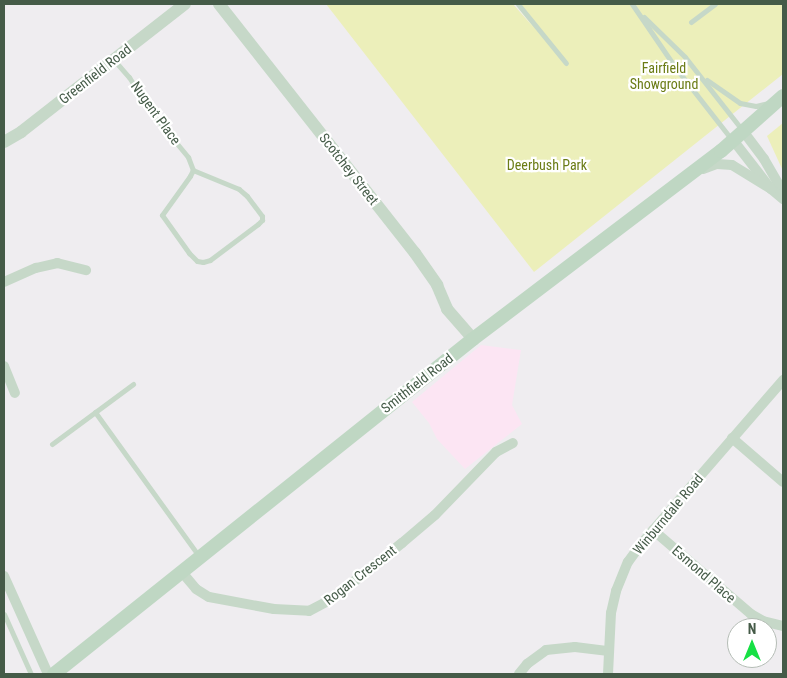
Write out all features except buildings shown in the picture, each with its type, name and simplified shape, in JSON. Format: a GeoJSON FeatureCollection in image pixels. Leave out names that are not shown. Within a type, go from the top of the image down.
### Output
{"type":"FeatureCollection","features":[{"type":"Feature","properties":{"kind":"main road","name":"Smithfield Road"},"geometry":{"type":"LineString","coordinates":[[54,674],[473,339],[695,172],[780,98]]}},
{"type":"Feature","properties":{"kind":"street","name":"Greenfield Road"},"geometry":{"type":"LineString","coordinates":[[4,142],[21,132],[185,4]]}},
{"type":"Feature","properties":{"kind":"street","name":"Scotchey Street"},"geometry":{"type":"LineString","coordinates":[[219,4],[415,254],[436,285],[447,309],[473,339]]}},
{"type":"Feature","properties":{"kind":"street"},"geometry":{"type":"LineString","coordinates":[[738,136],[772,189]]}},
{"type":"Feature","properties":{"kind":"street"},"geometry":{"type":"LineString","coordinates":[[738,136],[764,159],[783,192]]}},
{"type":"Feature","properties":{"kind":"street"},"geometry":{"type":"LineString","coordinates":[[695,172],[717,164],[732,165],[772,189],[783,199]]}},
{"type":"Feature","properties":{"kind":"street"},"geometry":{"type":"LineString","coordinates":[[4,282],[36,268],[57,263],[86,270]]}},
{"type":"Feature","properties":{"kind":"street"},"geometry":{"type":"LineString","coordinates":[[4,366],[15,393]]}},
{"type":"Feature","properties":{"kind":"street","name":"Winburndale Road"},"geometry":{"type":"LineString","coordinates":[[608,674],[611,613],[618,584],[628,562],[653,530],[783,380]]}},
{"type":"Feature","properties":{"kind":"street"},"geometry":{"type":"LineString","coordinates":[[732,438],[783,482]]}},
{"type":"Feature","properties":{"kind":"street","name":"Rogan Crescent"},"geometry":{"type":"LineString","coordinates":[[182,571],[196,589],[209,597],[274,609],[309,611],[332,599],[402,543],[435,515],[496,452],[513,443]]}},
{"type":"Feature","properties":{"kind":"street","name":"Esmond Place"},"geometry":{"type":"LineString","coordinates":[[653,530],[751,614],[763,621],[783,626]]}},
{"type":"Feature","properties":{"kind":"street"},"geometry":{"type":"LineString","coordinates":[[4,576],[48,674]]}},
{"type":"Feature","properties":{"kind":"street"},"geometry":{"type":"LineString","coordinates":[[519,674],[532,660],[546,650],[575,647],[609,651]]}},
{"type":"Feature","properties":{"kind":"lane"},"geometry":{"type":"LineString","coordinates":[[518,4],[566,63]]}},
{"type":"Feature","properties":{"kind":"lane"},"geometry":{"type":"LineString","coordinates":[[691,22],[715,4]]}},
{"type":"Feature","properties":{"kind":"lane"},"geometry":{"type":"LineString","coordinates":[[635,5],[685,57],[738,136]]}},
{"type":"Feature","properties":{"kind":"lane"},"geometry":{"type":"LineString","coordinates":[[635,5],[675,67],[738,136]]}},
{"type":"Feature","properties":{"kind":"lane","name":"Nugent Place"},"geometry":{"type":"LineString","coordinates":[[114,59],[129,77],[150,111],[188,157],[193,170]]}},
{"type":"Feature","properties":{"kind":"lane"},"geometry":{"type":"LineString","coordinates":[[698,74],[740,103],[756,106],[780,98]]}},
{"type":"Feature","properties":{"kind":"lane"},"geometry":{"type":"LineString","coordinates":[[193,170],[239,189],[247,196],[262,216],[262,220],[258,224],[210,260],[203,262],[198,261],[190,253],[162,215],[193,170]]}},
{"type":"Feature","properties":{"kind":"lane"},"geometry":{"type":"LineString","coordinates":[[52,444],[133,384]]}},
{"type":"Feature","properties":{"kind":"lane"},"geometry":{"type":"LineString","coordinates":[[95,412],[200,556]]}},
{"type":"Feature","properties":{"kind":"lane"},"geometry":{"type":"LineString","coordinates":[[4,614],[31,674]]}},
{"type":"Feature","properties":{"kind":"shaded area"},"geometry":{"type":"Polygon","coordinates":[[[481,345],[521,350],[512,405],[522,424],[465,469],[437,439],[429,423],[412,402],[481,345]]]}},
{"type":"Feature","properties":{"kind":"green space","name":"Deerbush Park"},"geometry":{"type":"Polygon","coordinates":[[[326,4],[513,4],[534,28],[515,4],[783,4],[783,74],[534,272],[326,4]]]}},
{"type":"Feature","properties":{"kind":"green space"},"geometry":{"type":"Polygon","coordinates":[[[783,123],[783,171],[767,136],[783,123]]]}},
{"type":"Feature","properties":{"kind":"park label","name":"Fairfield Showground"},"geometry":{"type":"Point","coordinates":[664,76]}}]}
